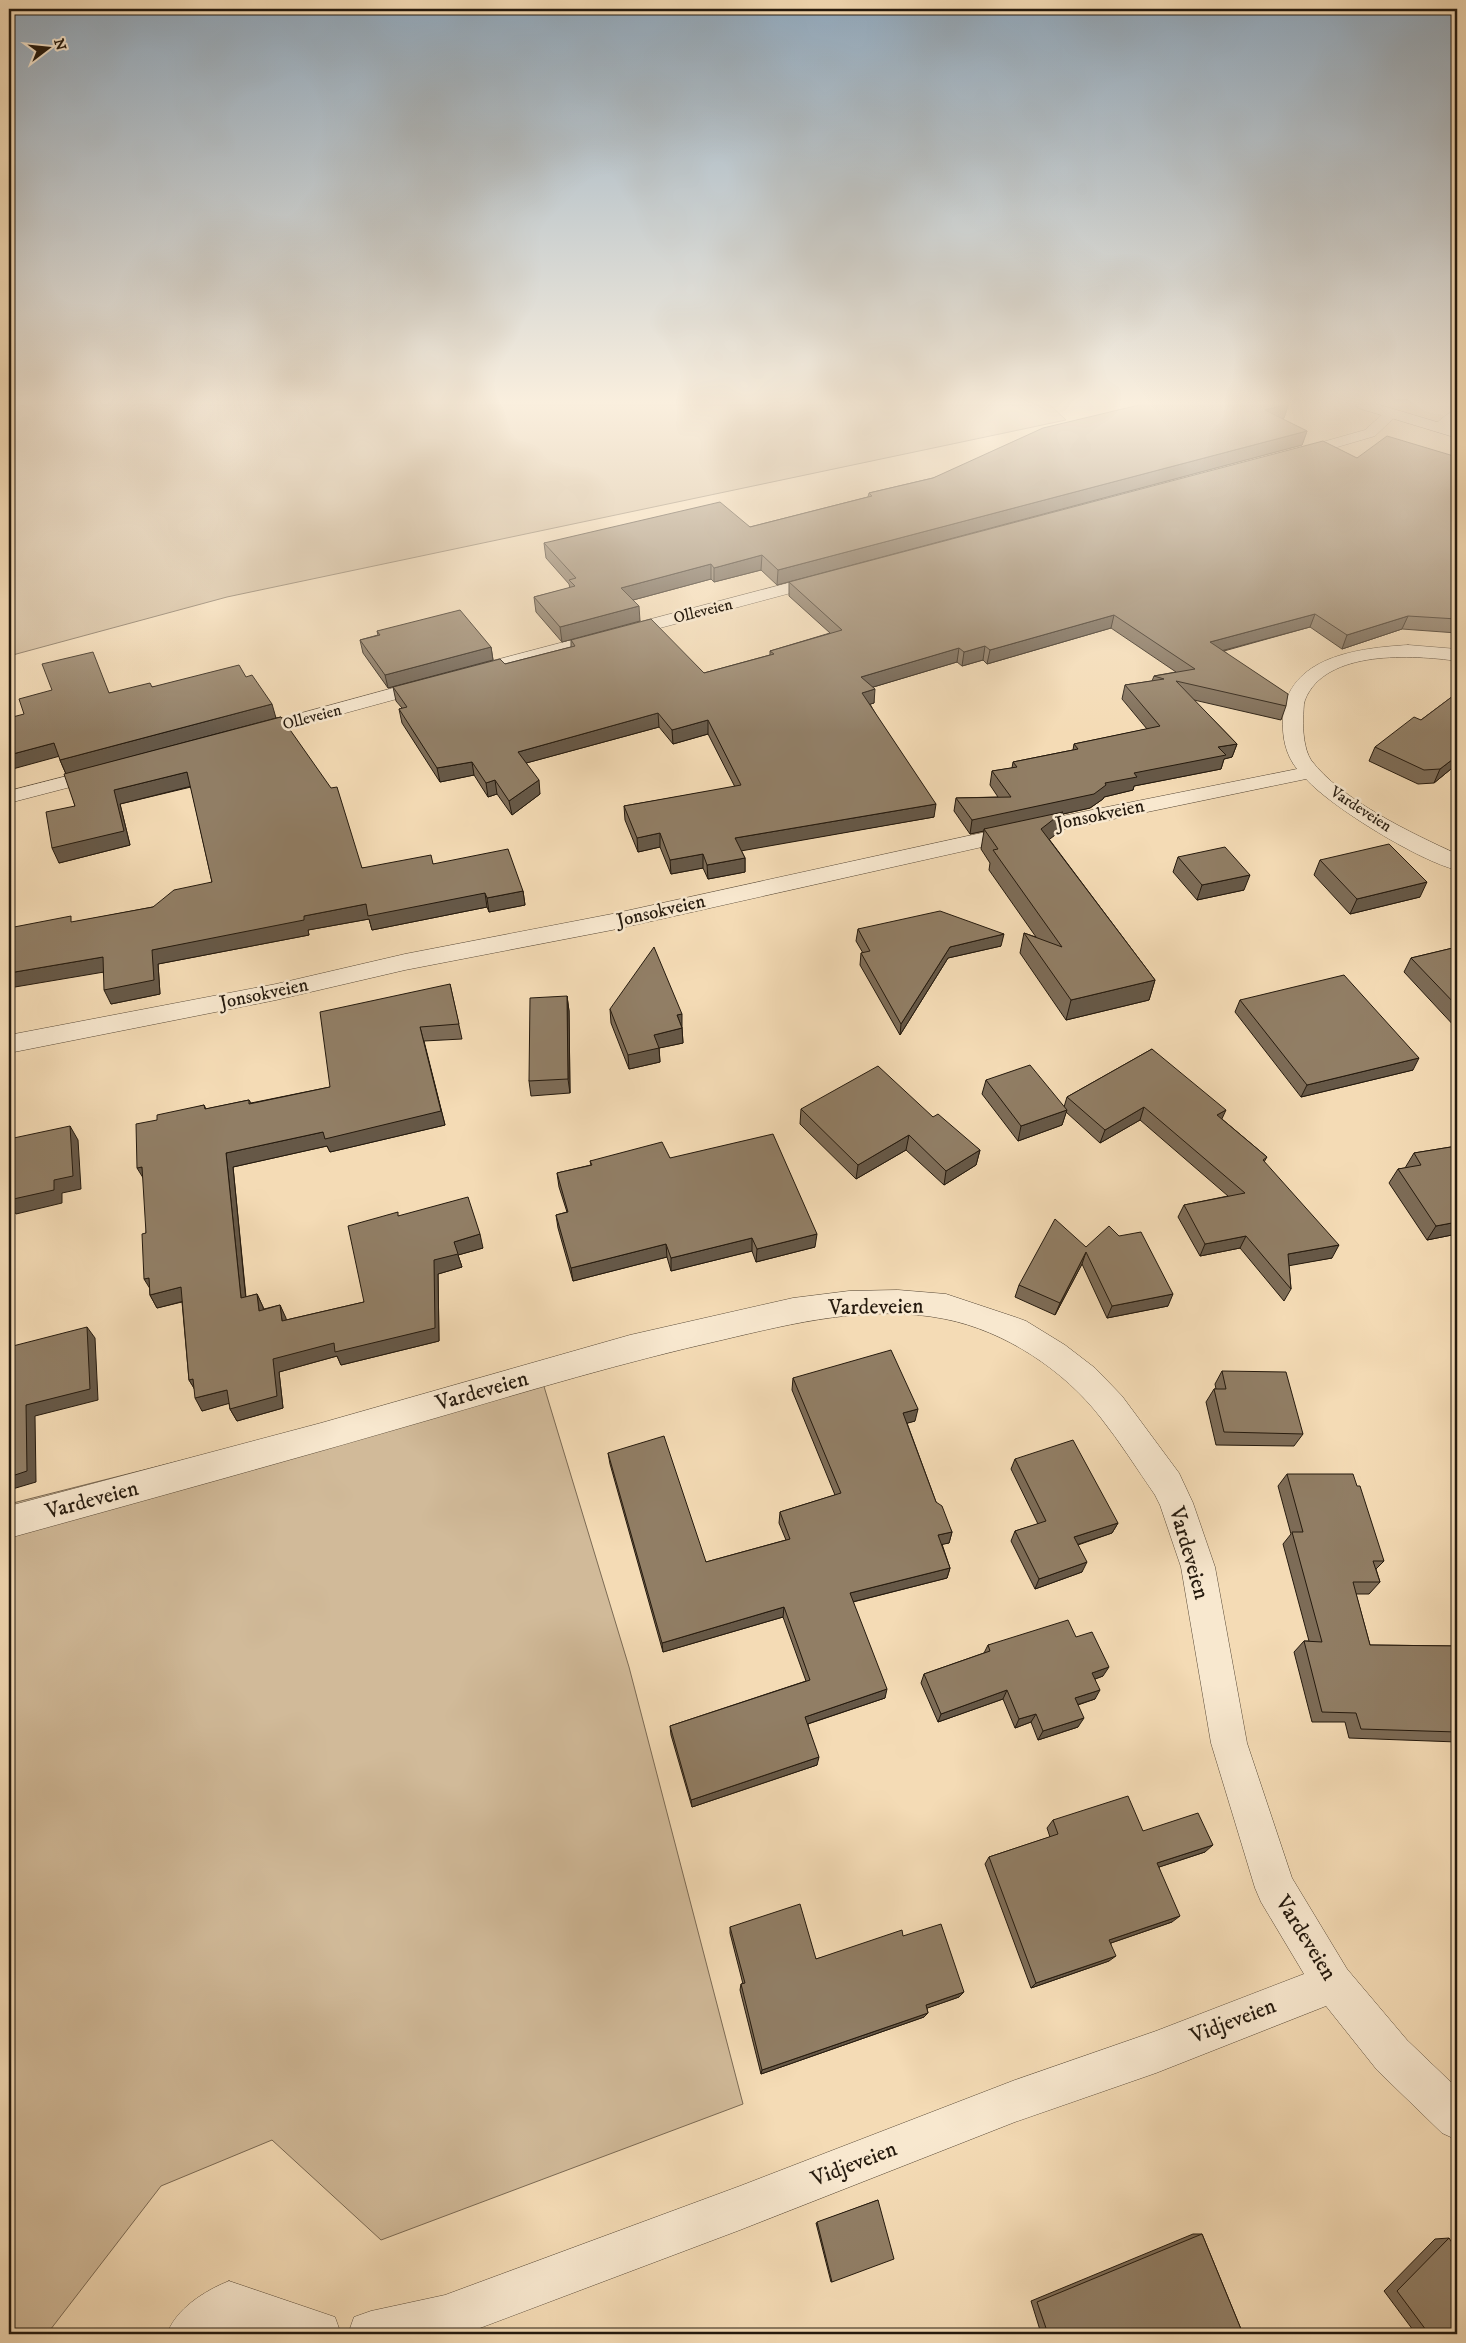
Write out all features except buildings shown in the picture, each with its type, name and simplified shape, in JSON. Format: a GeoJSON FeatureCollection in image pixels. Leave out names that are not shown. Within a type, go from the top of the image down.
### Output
{"type":"FeatureCollection","features":[{"type":"Feature","properties":{"kind":"street","name":"Olleveien"},"geometry":{"type":"LineString","coordinates":[[232,737],[844,573]]}},
{"type":"Feature","properties":{"kind":"street","name":"Vardeveien"},"geometry":{"type":"LineString","coordinates":[[1457,655],[1420,650],[1370,653],[1343,660],[1325,668],[1305,683],[1292,702],[1291,717],[1297,751],[1302,763],[1339,798],[1422,847],[1457,863]]}},
{"type":"Feature","properties":{"kind":"street"},"geometry":{"type":"LineString","coordinates":[[9,797],[122,768]]}},
{"type":"Feature","properties":{"kind":"street","name":"Jonsokveien"},"geometry":{"type":"LineString","coordinates":[[9,1044],[276,992],[406,962],[612,922],[1022,831],[1311,772]]}},
{"type":"Feature","properties":{"kind":"street","name":"Vardeveien"},"geometry":{"type":"LineString","coordinates":[[9,1522],[321,1437],[630,1348],[752,1319],[849,1303],[898,1302],[946,1307],[1015,1330],[1054,1354],[1084,1378],[1112,1406],[1167,1484],[1176,1502],[1198,1567],[1229,1743],[1275,1888],[1333,1983],[1392,2055],[1457,2118]]}},
{"type":"Feature","properties":{"kind":"street","name":"Vidjeveien"},"geometry":{"type":"LineString","coordinates":[[371,2334],[445,2318],[740,2208],[1015,2101],[1156,2052],[1333,1983]]}},
{"type":"Feature","properties":{"kind":"street"},"geometry":{"type":"LineString","coordinates":[[190,2334],[229,2304],[318,2334]]}},
{"type":"Feature","properties":{"kind":"shaded area"},"geometry":{"type":"Polygon","coordinates":[[[9,514],[619,514],[227,597],[9,656],[9,514]]]}},
{"type":"Feature","properties":{"kind":"shaded area"},"geometry":{"type":"Polygon","coordinates":[[[539,1370],[629,1667],[743,2104],[381,2240],[272,2140],[161,2186],[47,2334],[9,2334],[9,1504],[539,1370]]]}}]}
